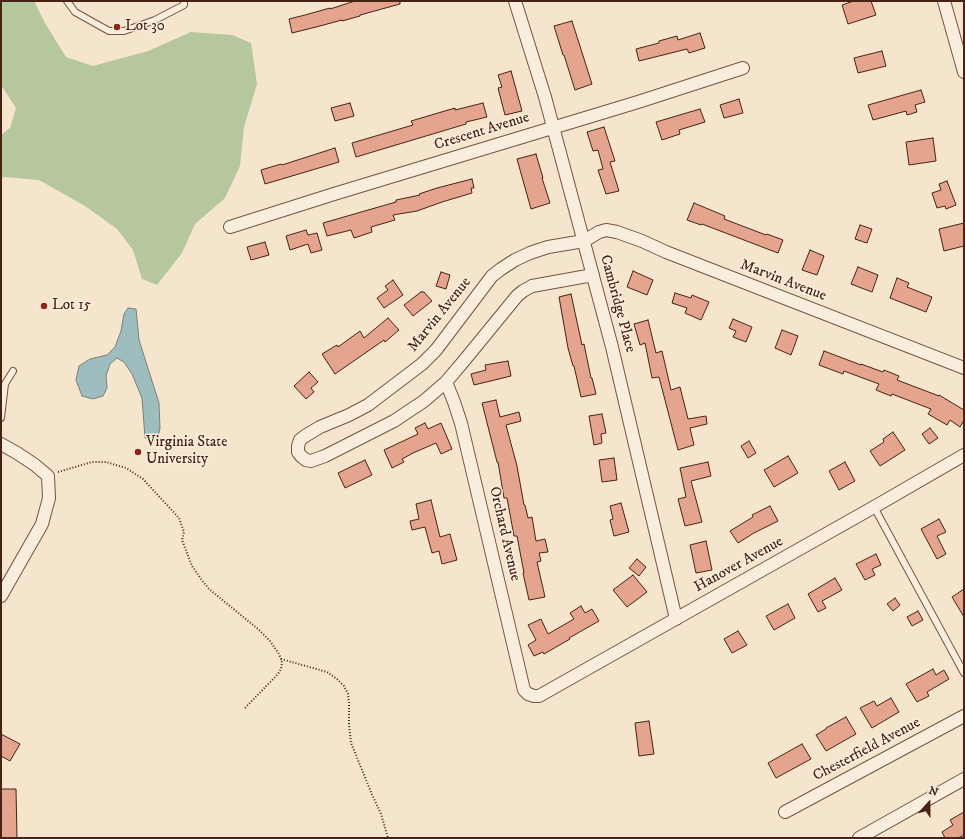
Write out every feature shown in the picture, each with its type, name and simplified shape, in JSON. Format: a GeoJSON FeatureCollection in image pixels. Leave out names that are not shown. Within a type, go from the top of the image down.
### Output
{"type":"FeatureCollection","features":[{"type":"Feature","properties":{"kind":"street","name":"Cambridge Place"},"geometry":{"type":"LineString","coordinates":[[515,1],[545,97],[612,347],[676,619]]}},
{"type":"Feature","properties":{"kind":"street"},"geometry":{"type":"LineString","coordinates":[[944,1],[964,72]]}},
{"type":"Feature","properties":{"kind":"street","name":"Crescent Avenue"},"geometry":{"type":"LineString","coordinates":[[230,227],[638,102],[743,68]]}},
{"type":"Feature","properties":{"kind":"street","name":"Marvin Avenue"},"geometry":{"type":"LineString","coordinates":[[593,275],[532,286],[523,291],[517,296],[446,382],[424,401],[403,416],[311,462],[306,460],[298,452],[300,440],[305,436],[320,427],[368,405],[422,364],[436,350],[492,276],[501,269],[530,253],[548,247],[584,241],[599,232],[606,230],[617,232],[642,241],[666,252],[964,368]]}},
{"type":"Feature","properties":{"kind":"street","name":"Orchard Avenue"},"geometry":{"type":"LineString","coordinates":[[446,382],[461,423],[524,690],[528,694]]}},
{"type":"Feature","properties":{"kind":"street"},"geometry":{"type":"LineString","coordinates":[[1,444],[35,465],[48,476],[49,498],[42,524],[1,596]]}},
{"type":"Feature","properties":{"kind":"street","name":"Hanover Avenue"},"geometry":{"type":"LineString","coordinates":[[528,694],[539,696],[964,455]]}},
{"type":"Feature","properties":{"kind":"street","name":"Chesterfield Avenue"},"geometry":{"type":"LineString","coordinates":[[786,812],[964,716]]}},
{"type":"Feature","properties":{"kind":"street"},"geometry":{"type":"LineString","coordinates":[[859,838],[964,779]]}},
{"type":"Feature","properties":{"kind":"lane"},"geometry":{"type":"LineString","coordinates":[[67,1],[75,12],[109,31],[124,31],[155,20],[184,5],[184,1]]}},
{"type":"Feature","properties":{"kind":"lane"},"geometry":{"type":"LineString","coordinates":[[1,418],[5,384],[13,371]]}},
{"type":"Feature","properties":{"kind":"lane"},"geometry":{"type":"LineString","coordinates":[[874,507],[964,673]]}},
{"type":"Feature","properties":{"kind":"path"},"geometry":{"type":"LineString","coordinates":[[48,476],[62,470],[92,462],[106,462],[126,468],[143,479],[179,518],[184,532],[182,540],[192,566],[200,579],[229,606],[258,629],[270,641],[281,658],[281,669],[278,674],[244,709]]}},
{"type":"Feature","properties":{"kind":"path"},"geometry":{"type":"LineString","coordinates":[[281,658],[327,672],[344,686],[350,703],[349,724],[351,743],[380,814],[388,838]]}},
{"type":"Feature","properties":{"kind":"green space"},"geometry":{"type":"Polygon","coordinates":[[[1,1],[34,1],[45,23],[66,57],[93,66],[148,51],[191,32],[232,35],[251,43],[257,84],[244,127],[240,166],[225,198],[195,224],[182,253],[157,285],[142,279],[133,250],[117,229],[85,206],[39,180],[5,177],[1,178],[1,135],[10,128],[16,108],[1,85],[1,1]]]}},
{"type":"Feature","properties":{"kind":"water"},"geometry":{"type":"Polygon","coordinates":[[[128,308],[136,309],[139,340],[159,403],[160,428],[157,441],[145,438],[142,398],[132,374],[124,362],[117,358],[110,364],[106,376],[107,388],[103,396],[93,399],[82,396],[76,380],[79,366],[90,359],[107,355],[115,347],[121,331],[124,314],[128,308]]]}},
{"type":"Feature","properties":{"kind":"building"},"geometry":{"type":"Polygon","coordinates":[[[355,1],[400,1],[400,4],[342,21],[292,33],[289,19],[355,1]]]}},
{"type":"Feature","properties":{"kind":"building"},"geometry":{"type":"Polygon","coordinates":[[[854,1],[871,1],[876,15],[848,24],[842,5],[854,1]]]}},
{"type":"Feature","properties":{"kind":"building"},"geometry":{"type":"Polygon","coordinates":[[[572,21],[592,84],[575,90],[554,26],[572,21]]]}},
{"type":"Feature","properties":{"kind":"building"},"geometry":{"type":"Polygon","coordinates":[[[700,33],[705,48],[689,53],[687,49],[639,61],[636,49],[659,43],[659,41],[677,36],[678,40],[700,33]]]}},
{"type":"Feature","properties":{"kind":"building"},"geometry":{"type":"Polygon","coordinates":[[[882,51],[886,66],[858,73],[854,58],[882,51]]]}},
{"type":"Feature","properties":{"kind":"building"},"geometry":{"type":"Polygon","coordinates":[[[511,71],[522,111],[505,115],[498,88],[502,87],[498,75],[511,71]]]}},
{"type":"Feature","properties":{"kind":"building"},"geometry":{"type":"Polygon","coordinates":[[[921,90],[925,102],[915,105],[917,112],[907,115],[906,111],[873,120],[868,105],[921,90]]]}},
{"type":"Feature","properties":{"kind":"building"},"geometry":{"type":"Polygon","coordinates":[[[739,99],[743,113],[724,118],[720,105],[739,99]]]}},
{"type":"Feature","properties":{"kind":"building"},"geometry":{"type":"Polygon","coordinates":[[[350,103],[354,116],[335,121],[331,108],[350,103]]]}},
{"type":"Feature","properties":{"kind":"building"},"geometry":{"type":"Polygon","coordinates":[[[483,103],[487,117],[466,122],[466,124],[356,157],[352,143],[413,125],[411,121],[455,108],[455,110],[483,103]]]}},
{"type":"Feature","properties":{"kind":"building"},"geometry":{"type":"Polygon","coordinates":[[[700,109],[705,122],[679,130],[680,134],[662,140],[656,122],[700,109]]]}},
{"type":"Feature","properties":{"kind":"building"},"geometry":{"type":"Polygon","coordinates":[[[604,127],[615,161],[610,162],[619,191],[606,194],[598,170],[603,169],[598,150],[593,151],[587,132],[604,127]]]}},
{"type":"Feature","properties":{"kind":"building"},"geometry":{"type":"Polygon","coordinates":[[[933,138],[936,161],[909,165],[906,142],[933,138]]]}},
{"type":"Feature","properties":{"kind":"building"},"geometry":{"type":"Polygon","coordinates":[[[335,148],[339,162],[265,184],[261,170],[335,148]]]}},
{"type":"Feature","properties":{"kind":"building"},"geometry":{"type":"Polygon","coordinates":[[[536,154],[550,203],[531,209],[517,159],[536,154]]]}},
{"type":"Feature","properties":{"kind":"building"},"geometry":{"type":"Polygon","coordinates":[[[472,179],[474,188],[471,188],[472,193],[417,211],[393,215],[395,220],[371,227],[372,232],[354,238],[351,230],[327,236],[323,223],[396,202],[396,200],[420,195],[419,194],[437,188],[472,179]]]}},
{"type":"Feature","properties":{"kind":"building"},"geometry":{"type":"Polygon","coordinates":[[[947,181],[956,205],[946,209],[945,206],[937,208],[932,193],[941,190],[939,184],[947,181]]]}},
{"type":"Feature","properties":{"kind":"building"},"geometry":{"type":"Polygon","coordinates":[[[694,203],[725,216],[724,219],[783,240],[778,253],[702,224],[701,225],[687,220],[694,203]]]}},
{"type":"Feature","properties":{"kind":"building"},"geometry":{"type":"Polygon","coordinates":[[[964,223],[964,246],[944,251],[939,229],[964,223]]]}},
{"type":"Feature","properties":{"kind":"building"},"geometry":{"type":"Polygon","coordinates":[[[860,225],[872,229],[867,243],[855,239],[860,225]]]}},
{"type":"Feature","properties":{"kind":"building"},"geometry":{"type":"Polygon","coordinates":[[[306,230],[308,235],[317,233],[322,250],[311,253],[308,244],[290,250],[286,236],[306,230]]]}},
{"type":"Feature","properties":{"kind":"building"},"geometry":{"type":"Polygon","coordinates":[[[265,242],[269,255],[251,260],[247,247],[265,242]]]}},
{"type":"Feature","properties":{"kind":"building"},"geometry":{"type":"Polygon","coordinates":[[[810,250],[824,256],[817,275],[802,270],[810,250]]]}},
{"type":"Feature","properties":{"kind":"building"},"geometry":{"type":"Polygon","coordinates":[[[858,267],[878,275],[872,292],[851,284],[858,267]]]}},
{"type":"Feature","properties":{"kind":"building"},"geometry":{"type":"Polygon","coordinates":[[[633,271],[653,280],[647,295],[627,287],[633,271]]]}},
{"type":"Feature","properties":{"kind":"building"},"geometry":{"type":"Polygon","coordinates":[[[441,272],[450,275],[446,289],[436,286],[441,272]]]}},
{"type":"Feature","properties":{"kind":"building"},"geometry":{"type":"Polygon","coordinates":[[[897,278],[909,283],[907,287],[932,297],[926,312],[890,298],[897,278]]]}},
{"type":"Feature","properties":{"kind":"building"},"geometry":{"type":"Polygon","coordinates":[[[393,280],[403,295],[384,308],[377,298],[388,290],[385,286],[393,280]]]}},
{"type":"Feature","properties":{"kind":"building"},"geometry":{"type":"Polygon","coordinates":[[[421,292],[424,292],[432,301],[413,316],[404,305],[421,292]]]}},
{"type":"Feature","properties":{"kind":"building"},"geometry":{"type":"Polygon","coordinates":[[[675,293],[691,298],[692,295],[709,302],[701,320],[685,313],[687,308],[672,303],[675,293]]]}},
{"type":"Feature","properties":{"kind":"building"},"geometry":{"type":"Polygon","coordinates":[[[571,294],[582,345],[584,344],[596,394],[581,397],[568,348],[559,297],[571,294]]]}},
{"type":"Feature","properties":{"kind":"building"},"geometry":{"type":"Polygon","coordinates":[[[388,318],[399,330],[385,342],[384,340],[335,374],[322,354],[337,345],[338,347],[360,331],[364,338],[388,318]]]}},
{"type":"Feature","properties":{"kind":"building"},"geometry":{"type":"Polygon","coordinates":[[[733,319],[752,327],[746,342],[733,337],[736,331],[729,328],[733,319]]]}},
{"type":"Feature","properties":{"kind":"building"},"geometry":{"type":"Polygon","coordinates":[[[648,320],[656,353],[662,351],[671,390],[680,387],[688,419],[706,416],[707,424],[690,428],[694,445],[678,450],[659,377],[652,378],[645,343],[640,345],[634,324],[648,320]]]}},
{"type":"Feature","properties":{"kind":"building"},"geometry":{"type":"Polygon","coordinates":[[[782,330],[798,336],[791,355],[775,348],[782,330]]]}},
{"type":"Feature","properties":{"kind":"building"},"geometry":{"type":"Polygon","coordinates":[[[824,351],[883,372],[884,370],[899,376],[897,380],[939,395],[964,410],[964,420],[960,427],[950,420],[947,425],[928,414],[931,409],[892,394],[891,396],[876,390],[879,384],[844,371],[843,374],[819,365],[824,351]]]}},
{"type":"Feature","properties":{"kind":"building"},"geometry":{"type":"Polygon","coordinates":[[[508,361],[511,376],[474,385],[471,374],[486,370],[485,365],[508,361]]]}},
{"type":"Feature","properties":{"kind":"building"},"geometry":{"type":"Polygon","coordinates":[[[309,372],[318,382],[311,388],[314,392],[306,399],[294,386],[309,372]]]}},
{"type":"Feature","properties":{"kind":"building"},"geometry":{"type":"Polygon","coordinates":[[[496,400],[500,417],[519,412],[521,421],[506,425],[517,466],[524,505],[528,518],[532,517],[536,541],[545,539],[548,552],[539,553],[541,561],[537,562],[545,597],[529,600],[517,536],[514,536],[507,498],[504,498],[498,462],[482,403],[496,400]]]}},
{"type":"Feature","properties":{"kind":"building"},"geometry":{"type":"Polygon","coordinates":[[[602,414],[606,433],[601,434],[602,443],[594,445],[589,416],[602,414]]]}},
{"type":"Feature","properties":{"kind":"building"},"geometry":{"type":"Polygon","coordinates":[[[425,423],[428,429],[441,423],[452,449],[441,454],[436,443],[402,459],[404,462],[392,468],[384,450],[418,434],[415,428],[425,423]]]}},
{"type":"Feature","properties":{"kind":"building"},"geometry":{"type":"Polygon","coordinates":[[[930,428],[938,438],[929,444],[922,434],[930,428]]]}},
{"type":"Feature","properties":{"kind":"building"},"geometry":{"type":"Polygon","coordinates":[[[893,432],[905,450],[880,466],[870,451],[884,442],[883,439],[893,432]]]}},
{"type":"Feature","properties":{"kind":"building"},"geometry":{"type":"Polygon","coordinates":[[[749,441],[756,453],[748,458],[741,446],[749,441]]]}},
{"type":"Feature","properties":{"kind":"building"},"geometry":{"type":"Polygon","coordinates":[[[788,456],[798,473],[774,487],[764,470],[788,456]]]}},
{"type":"Feature","properties":{"kind":"building"},"geometry":{"type":"Polygon","coordinates":[[[614,458],[617,480],[602,482],[599,460],[614,458]]]}},
{"type":"Feature","properties":{"kind":"building"},"geometry":{"type":"Polygon","coordinates":[[[365,460],[372,475],[345,488],[338,473],[365,460]]]}},
{"type":"Feature","properties":{"kind":"building"},"geometry":{"type":"Polygon","coordinates":[[[708,462],[711,476],[691,481],[702,522],[685,526],[678,499],[686,497],[680,468],[708,462]]]}},
{"type":"Feature","properties":{"kind":"building"},"geometry":{"type":"Polygon","coordinates":[[[845,462],[855,481],[839,490],[829,471],[845,462]]]}},
{"type":"Feature","properties":{"kind":"building"},"geometry":{"type":"Polygon","coordinates":[[[431,500],[440,537],[450,534],[457,560],[442,564],[439,551],[432,553],[425,527],[412,530],[410,521],[419,519],[416,504],[431,500]]]}},
{"type":"Feature","properties":{"kind":"building"},"geometry":{"type":"Polygon","coordinates":[[[621,503],[629,532],[614,536],[610,520],[613,519],[610,506],[621,503]]]}},
{"type":"Feature","properties":{"kind":"building"},"geometry":{"type":"Polygon","coordinates":[[[770,506],[778,521],[738,543],[730,531],[753,517],[752,515],[770,506]]]}},
{"type":"Feature","properties":{"kind":"building"},"geometry":{"type":"Polygon","coordinates":[[[939,519],[946,532],[937,536],[946,554],[937,559],[921,529],[939,519]]]}},
{"type":"Feature","properties":{"kind":"building"},"geometry":{"type":"Polygon","coordinates":[[[706,541],[712,570],[696,573],[690,545],[706,541]]]}},
{"type":"Feature","properties":{"kind":"building"},"geometry":{"type":"Polygon","coordinates":[[[876,554],[881,565],[872,569],[875,575],[865,580],[856,564],[876,554]]]}},
{"type":"Feature","properties":{"kind":"building"},"geometry":{"type":"Polygon","coordinates":[[[637,559],[646,567],[639,576],[629,568],[637,559]]]}},
{"type":"Feature","properties":{"kind":"building"},"geometry":{"type":"Polygon","coordinates":[[[633,575],[647,592],[627,607],[613,590],[633,575]]]}},
{"type":"Feature","properties":{"kind":"building"},"geometry":{"type":"Polygon","coordinates":[[[835,578],[842,590],[822,601],[826,608],[818,612],[808,594],[835,578]]]}},
{"type":"Feature","properties":{"kind":"building"},"geometry":{"type":"Polygon","coordinates":[[[964,589],[964,617],[952,597],[964,589]]]}},
{"type":"Feature","properties":{"kind":"building"},"geometry":{"type":"Polygon","coordinates":[[[895,598],[900,605],[893,611],[887,604],[895,598]]]}},
{"type":"Feature","properties":{"kind":"building"},"geometry":{"type":"Polygon","coordinates":[[[788,604],[795,618],[774,630],[766,616],[788,604]]]}},
{"type":"Feature","properties":{"kind":"building"},"geometry":{"type":"Polygon","coordinates":[[[581,606],[585,613],[592,609],[599,621],[544,654],[543,652],[534,656],[528,645],[536,640],[528,625],[541,619],[548,634],[574,619],[570,613],[581,606]]]}},
{"type":"Feature","properties":{"kind":"building"},"geometry":{"type":"Polygon","coordinates":[[[918,611],[923,620],[912,626],[907,617],[918,611]]]}},
{"type":"Feature","properties":{"kind":"building"},"geometry":{"type":"Polygon","coordinates":[[[738,631],[747,645],[732,653],[724,639],[738,631]]]}},
{"type":"Feature","properties":{"kind":"building"},"geometry":{"type":"Polygon","coordinates":[[[933,669],[936,675],[944,670],[949,679],[927,692],[929,696],[917,702],[906,684],[933,669]]]}},
{"type":"Feature","properties":{"kind":"building"},"geometry":{"type":"Polygon","coordinates":[[[891,698],[899,712],[872,728],[860,708],[874,701],[877,706],[891,698]]]}},
{"type":"Feature","properties":{"kind":"building"},"geometry":{"type":"Polygon","coordinates":[[[846,717],[856,734],[826,751],[816,735],[846,717]]]}},
{"type":"Feature","properties":{"kind":"building"},"geometry":{"type":"Polygon","coordinates":[[[649,721],[654,754],[639,756],[635,723],[649,721]]]}},
{"type":"Feature","properties":{"kind":"building"},"geometry":{"type":"Polygon","coordinates":[[[1,734],[20,744],[10,761],[1,756],[1,734]]]}},
{"type":"Feature","properties":{"kind":"building"},"geometry":{"type":"Polygon","coordinates":[[[802,744],[811,759],[776,778],[768,763],[802,744]]]}},
{"type":"Feature","properties":{"kind":"building"},"geometry":{"type":"Polygon","coordinates":[[[1,789],[16,789],[17,838],[1,838],[1,789]]]}},
{"type":"Feature","properties":{"kind":"building"},"geometry":{"type":"Polygon","coordinates":[[[964,812],[964,835],[958,838],[945,838],[942,832],[953,825],[950,820],[964,812]]]}},
{"type":"Feature","properties":{"kind":"place","name":"Lot 30"},"geometry":{"type":"Point","coordinates":[117,27]}},
{"type":"Feature","properties":{"kind":"place","name":"Lot 15"},"geometry":{"type":"Point","coordinates":[44,306]}},
{"type":"Feature","properties":{"kind":"place","name":"Virginia State University"},"geometry":{"type":"Point","coordinates":[138,452]}}]}
